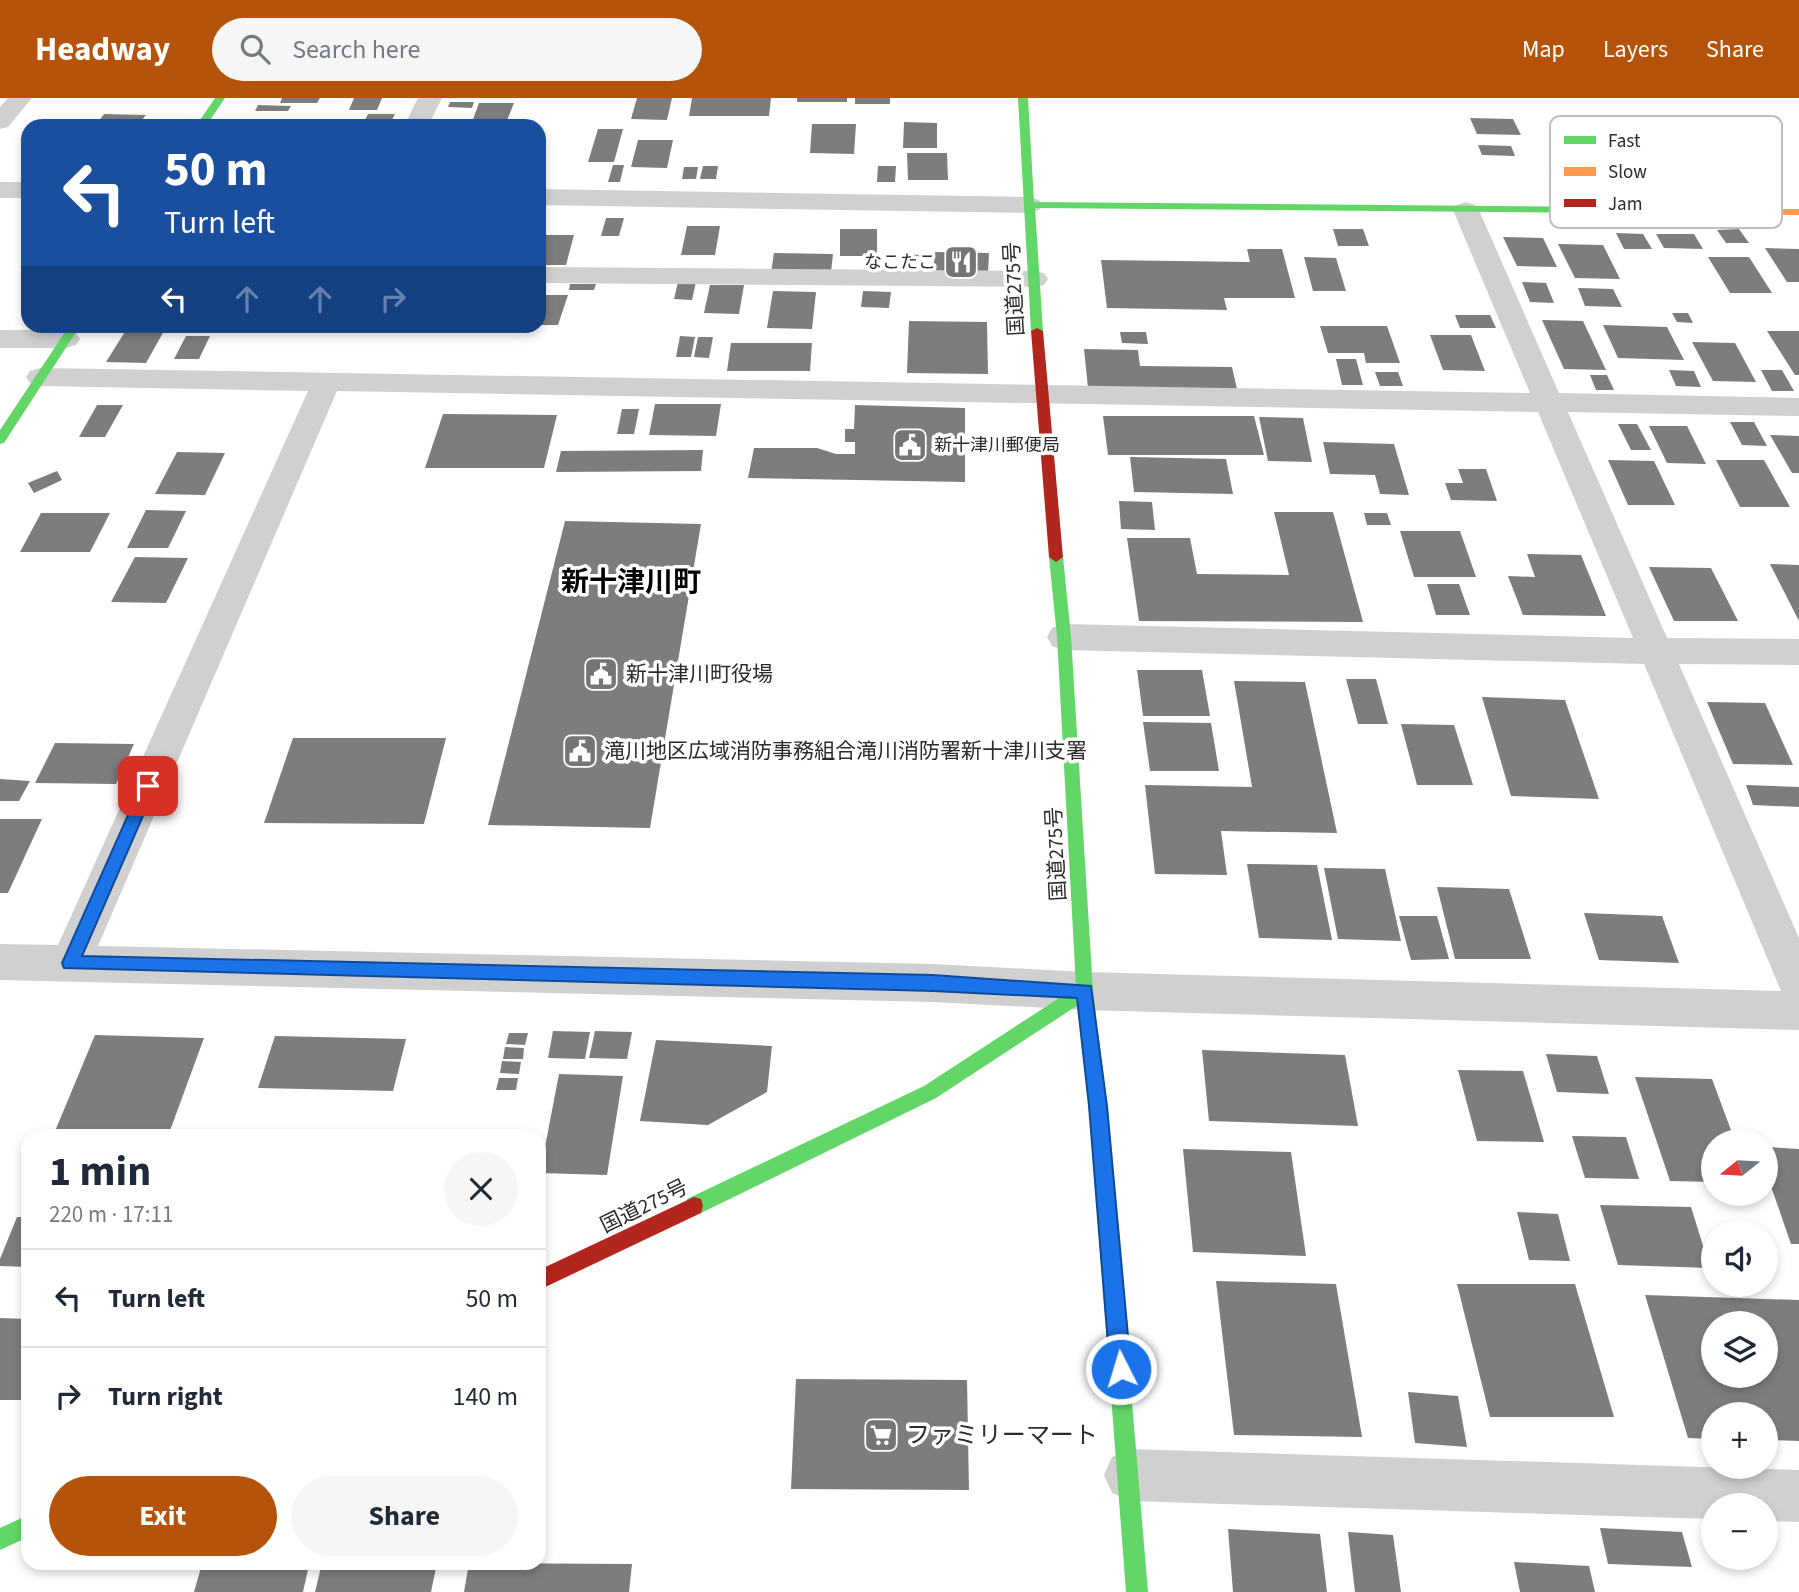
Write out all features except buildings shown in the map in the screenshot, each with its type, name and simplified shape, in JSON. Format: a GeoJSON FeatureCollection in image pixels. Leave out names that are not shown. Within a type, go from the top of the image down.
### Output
{"type":"FeatureCollection","features":[{"type":"Feature","properties":{"kind":"main road"},"geometry":{"type":"LineString","coordinates":[[206,119],[220,98]]}},
{"type":"Feature","properties":{"kind":"main road","name":"国道275号"},"geometry":{"type":"LineString","coordinates":[[546,1277],[930,1092],[1085,991],[1064,637],[1041,395],[1023,98]]}},
{"type":"Feature","properties":{"kind":"main road"},"geometry":{"type":"LineString","coordinates":[[1030,205],[1550,211]]}},
{"type":"Feature","properties":{"kind":"main road"},"geometry":{"type":"LineString","coordinates":[[0,440],[69,333]]}},
{"type":"Feature","properties":{"kind":"main road"},"geometry":{"type":"LineString","coordinates":[[1085,991],[1098,1106],[1138,1592]]}},
{"type":"Feature","properties":{"kind":"main road"},"geometry":{"type":"LineString","coordinates":[[0,1539],[21,1529]]}},
{"type":"Feature","properties":{"kind":"street"},"geometry":{"type":"LineString","coordinates":[[0,122],[20,98]]}},
{"type":"Feature","properties":{"kind":"street"},"geometry":{"type":"LineString","coordinates":[[420,119],[430,98]]}},
{"type":"Feature","properties":{"kind":"street"},"geometry":{"type":"LineString","coordinates":[[0,190],[21,190]]}},
{"type":"Feature","properties":{"kind":"street"},"geometry":{"type":"LineString","coordinates":[[546,197],[1030,205]]}},
{"type":"Feature","properties":{"kind":"street"},"geometry":{"type":"LineString","coordinates":[[1466,210],[1799,985]]}},
{"type":"Feature","properties":{"kind":"street"},"geometry":{"type":"LineString","coordinates":[[546,275],[1035,279]]}},
{"type":"Feature","properties":{"kind":"street"},"geometry":{"type":"LineString","coordinates":[[0,339],[60,333]]}},
{"type":"Feature","properties":{"kind":"street"},"geometry":{"type":"LineString","coordinates":[[40,377],[1799,407]]}},
{"type":"Feature","properties":{"kind":"street"},"geometry":{"type":"LineString","coordinates":[[70,963],[327,380]]}},
{"type":"Feature","properties":{"kind":"street"},"geometry":{"type":"LineString","coordinates":[[1064,637],[1799,652]]}},
{"type":"Feature","properties":{"kind":"street"},"geometry":{"type":"LineString","coordinates":[[0,962],[933,983],[1085,991],[1799,1010]]}},
{"type":"Feature","properties":{"kind":"street"},"geometry":{"type":"LineString","coordinates":[[1129,1475],[1799,1496]]}},
{"type":"Feature","properties":{"kind":"traffic: fast"},"geometry":{"type":"LineString","coordinates":[[206,119],[220,98]]}},
{"type":"Feature","properties":{"kind":"traffic: fast"},"geometry":{"type":"LineString","coordinates":[[1023,98],[1037,331]]}},
{"type":"Feature","properties":{"kind":"traffic: fast"},"geometry":{"type":"LineString","coordinates":[[1030,205],[1550,210]]}},
{"type":"Feature","properties":{"kind":"traffic: fast"},"geometry":{"type":"LineString","coordinates":[[0,440],[69,333]]}},
{"type":"Feature","properties":{"kind":"traffic: fast"},"geometry":{"type":"LineString","coordinates":[[694,1206],[930,1092],[1085,991],[1064,637],[1056,557]]}},
{"type":"Feature","properties":{"kind":"traffic: fast"},"geometry":{"type":"LineString","coordinates":[[1085,991],[1098,1106],[1137,1592]]}},
{"type":"Feature","properties":{"kind":"traffic: fast"},"geometry":{"type":"LineString","coordinates":[[0,1539],[21,1529]]}},
{"type":"Feature","properties":{"kind":"traffic: slow"},"geometry":{"type":"LineString","coordinates":[[1782,212],[1799,212]]}},
{"type":"Feature","properties":{"kind":"traffic: jam"},"geometry":{"type":"LineString","coordinates":[[1037,331],[1056,557]]}},
{"type":"Feature","properties":{"kind":"traffic: jam"},"geometry":{"type":"LineString","coordinates":[[546,1277],[694,1206]]}},
{"type":"Feature","properties":{"kind":"place","name":"なこたこ"},"geometry":{"type":"Point","coordinates":[961,262]}},
{"type":"Feature","properties":{"kind":"place","name":"新十津川郵便局"},"geometry":{"type":"Point","coordinates":[910,445]}},
{"type":"Feature","properties":{"kind":"place","name":"新十津川町役場"},"geometry":{"type":"Point","coordinates":[601,674]}},
{"type":"Feature","properties":{"kind":"place","name":"滝川地区広域消防事務組合滝川消防署新十津川支署"},"geometry":{"type":"Point","coordinates":[580,751]}},
{"type":"Feature","properties":{"kind":"place","name":"ファミリーマート"},"geometry":{"type":"Point","coordinates":[881,1435]}},
{"type":"Feature","properties":{"kind":"district","name":"新十津川町"},"geometry":{"type":"Point","coordinates":[631,581]}},
{"type":"Feature","properties":{"kind":"route"},"geometry":{"type":"LineString","coordinates":[[148,786],[70,963],[933,983],[1085,991],[1121,1369]]}}]}
